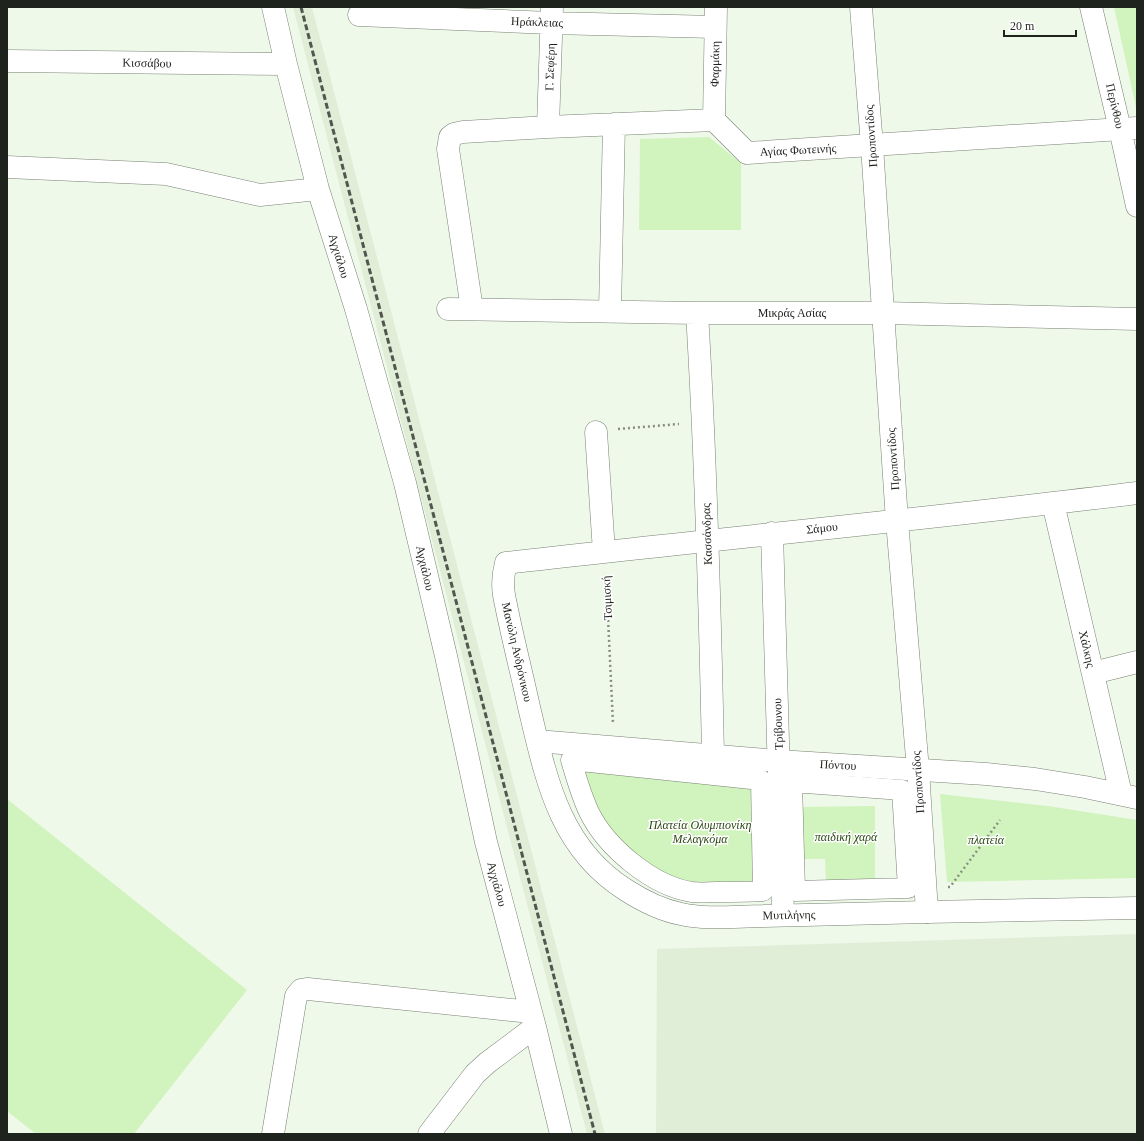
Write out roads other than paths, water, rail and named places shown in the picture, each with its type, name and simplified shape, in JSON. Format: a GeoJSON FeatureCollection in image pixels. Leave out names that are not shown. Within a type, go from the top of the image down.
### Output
{"type":"FeatureCollection","features":[{"type":"Feature","properties":{"kind":"street","name":"Αγχιάλου"},"geometry":{"type":"LineString","coordinates":[[273,7],[318,189],[356,309],[405,483],[446,656],[486,842],[533,1019],[561,1134]]}},
{"type":"Feature","properties":{"kind":"street","name":"Προποντίδος"},"geometry":{"type":"LineString","coordinates":[[861,7],[872,146],[897,521],[918,770],[927,912]]}},
{"type":"Feature","properties":{"kind":"street","name":"Περίνθου"},"geometry":{"type":"LineString","coordinates":[[1091,7],[1129,129],[1137,206]]}},
{"type":"Feature","properties":{"kind":"street","name":"Ηράκλειας"},"geometry":{"type":"LineString","coordinates":[[359,15],[716,17]]}},
{"type":"Feature","properties":{"kind":"street","name":"Γ. Σεφέρη"},"geometry":{"type":"LineString","coordinates":[[548,126],[551,15]]}},
{"type":"Feature","properties":{"kind":"street","name":"Φαρμάκη"},"geometry":{"type":"LineString","coordinates":[[714,120],[716,17]]}},
{"type":"Feature","properties":{"kind":"street","name":"Κισσάβου"},"geometry":{"type":"LineString","coordinates":[[7,61],[286,64]]}},
{"type":"Feature","properties":{"kind":"street","name":"Αγίας Φωτεινής"},"geometry":{"type":"LineString","coordinates":[[714,120],[747,153],[1129,129]]}},
{"type":"Feature","properties":{"kind":"street"},"geometry":{"type":"LineString","coordinates":[[472,309],[448,149],[450,137],[454,134],[463,132],[548,126],[714,120]]}},
{"type":"Feature","properties":{"kind":"street"},"geometry":{"type":"LineString","coordinates":[[610,311],[614,124]]}},
{"type":"Feature","properties":{"kind":"street"},"geometry":{"type":"LineString","coordinates":[[7,167],[166,174],[260,195],[318,189]]}},
{"type":"Feature","properties":{"kind":"street","name":"Μικράς Ασίας"},"geometry":{"type":"LineString","coordinates":[[448,309],[697,313],[883,313],[1137,319]]}},
{"type":"Feature","properties":{"kind":"street","name":"Κασσάνδρας"},"geometry":{"type":"LineString","coordinates":[[697,313],[708,540],[713,756]]}},
{"type":"Feature","properties":{"kind":"street"},"geometry":{"type":"LineString","coordinates":[[596,432],[604,552]]}},
{"type":"Feature","properties":{"kind":"street","name":"Σάμου"},"geometry":{"type":"LineString","coordinates":[[506,563],[772,533],[897,521],[1137,493]]}},
{"type":"Feature","properties":{"kind":"street","name":"Χάλκης"},"geometry":{"type":"LineString","coordinates":[[1053,503],[1093,673],[1129,796]]}},
{"type":"Feature","properties":{"kind":"street","name":"Τρίβουνου"},"geometry":{"type":"LineString","coordinates":[[772,533],[783,916]]}},
{"type":"Feature","properties":{"kind":"street","name":"Μανώλη Ανδρόνικου"},"geometry":{"type":"LineString","coordinates":[[506,563],[502,584],[537,741]]}},
{"type":"Feature","properties":{"kind":"street"},"geometry":{"type":"LineString","coordinates":[[1093,673],[1137,662]]}},
{"type":"Feature","properties":{"kind":"street","name":"Πόντου"},"geometry":{"type":"LineString","coordinates":[[537,741],[778,761],[986,774],[1035,779],[1086,787],[1129,796]]}},
{"type":"Feature","properties":{"kind":"street","name":"Μυτιλήνης"},"geometry":{"type":"LineString","coordinates":[[537,741],[553,796],[570,833],[577,844],[594,865],[606,876],[649,903],[664,909],[682,914],[711,917],[1137,908]]}},
{"type":"Feature","properties":{"kind":"street"},"geometry":{"type":"LineString","coordinates":[[571,760],[761,780],[763,891],[693,892],[663,883],[642,871],[615,848],[594,821],[582,797],[571,760]]}},
{"type":"Feature","properties":{"kind":"street"},"geometry":{"type":"LineString","coordinates":[[792,782],[902,790],[908,888],[795,891],[792,782]]}},
{"type":"Feature","properties":{"kind":"street"},"geometry":{"type":"LineString","coordinates":[[273,1134],[296,996],[302,990],[308,989],[533,1019]]}},
{"type":"Feature","properties":{"kind":"street"},"geometry":{"type":"LineString","coordinates":[[429,1134],[475,1074],[533,1019]]}},
{"type":"Feature","properties":{"kind":"railway"},"geometry":{"type":"LineString","coordinates":[[301,7],[595,1134]]}},
{"type":"Feature","properties":{"kind":"park label","name":"Πλατεία Ολυμπιονίκη Μελαγκόμα"},"geometry":{"type":"Point","coordinates":[700,832]}},
{"type":"Feature","properties":{"kind":"park label","name":"παιδική χαρά"},"geometry":{"type":"Point","coordinates":[846,837]}},
{"type":"Feature","properties":{"kind":"park label","name":"πλατεία"},"geometry":{"type":"Point","coordinates":[986,840]}}]}
